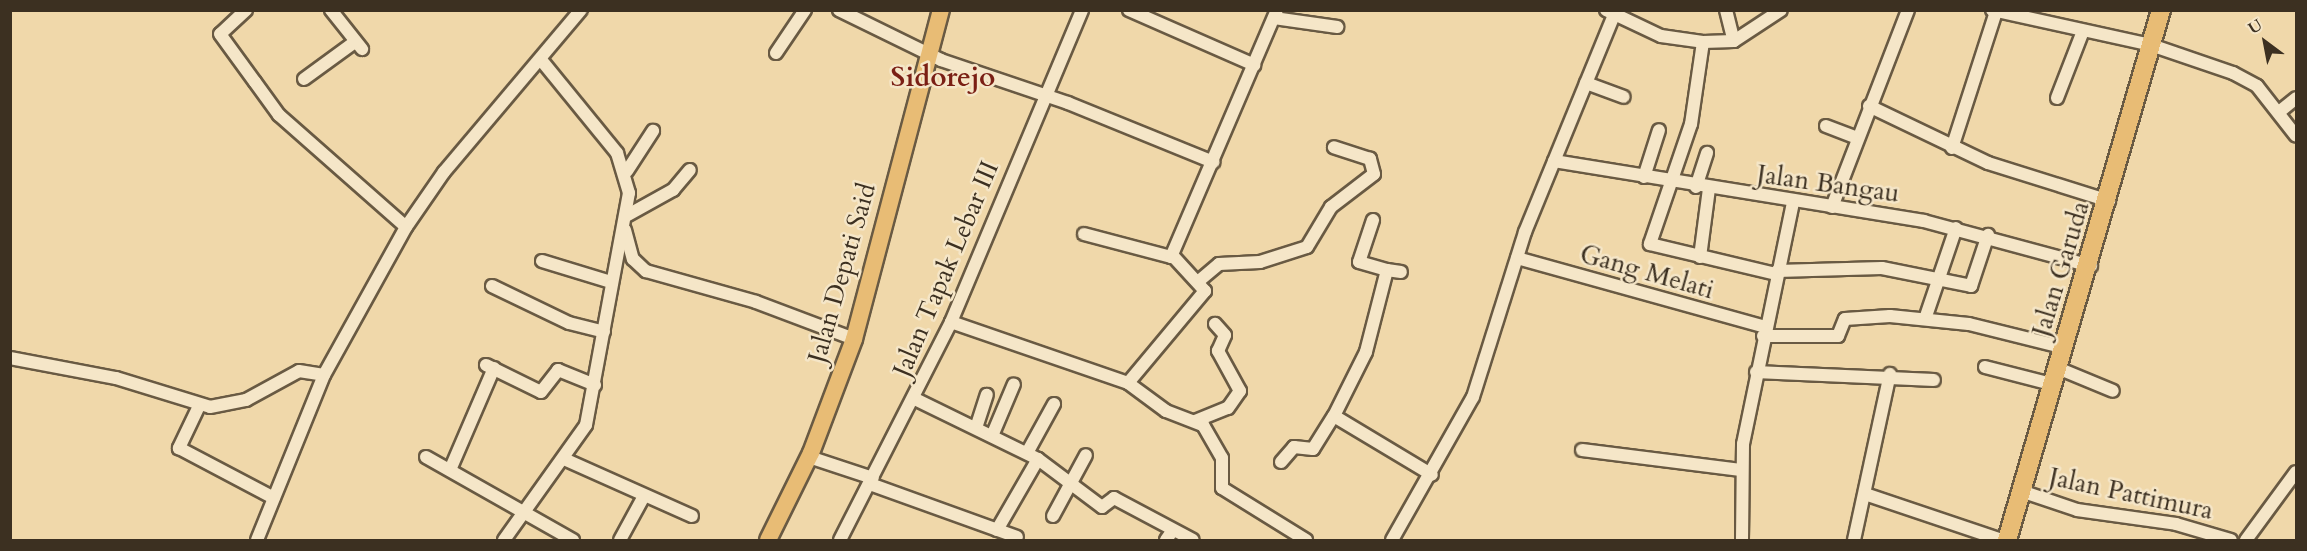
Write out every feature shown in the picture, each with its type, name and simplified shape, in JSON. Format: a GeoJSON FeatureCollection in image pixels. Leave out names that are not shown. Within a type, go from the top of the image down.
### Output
{"type":"FeatureCollection","features":[{"type":"Feature","properties":{"kind":"highway","name":"Jalan Garuda"},"geometry":{"type":"LineString","coordinates":[[2007,540],[2058,377],[2062,347],[2091,266],[2161,10]]}},
{"type":"Feature","properties":{"kind":"main road","name":"Jalan Depati Said"},"geometry":{"type":"LineString","coordinates":[[768,540],[809,457],[854,339],[927,54],[941,10]]}},
{"type":"Feature","properties":{"kind":"street"},"geometry":{"type":"LineString","coordinates":[[304,79],[358,45],[330,10]]}},
{"type":"Feature","properties":{"kind":"street"},"geometry":{"type":"LineString","coordinates":[[257,540],[324,375],[406,227],[444,172],[542,61],[581,10]]}},
{"type":"Feature","properties":{"kind":"street"},"geometry":{"type":"LineString","coordinates":[[776,53],[805,10]]}},
{"type":"Feature","properties":{"kind":"street"},"geometry":{"type":"LineString","coordinates":[[839,10],[927,54],[1044,96],[1213,162]]}},
{"type":"Feature","properties":{"kind":"street","name":"Jalan Tapak Lebar III"},"geometry":{"type":"LineString","coordinates":[[840,540],[915,399],[951,322],[1082,10]]}},
{"type":"Feature","properties":{"kind":"street"},"geometry":{"type":"LineString","coordinates":[[1129,10],[1254,65]]}},
{"type":"Feature","properties":{"kind":"street"},"geometry":{"type":"LineString","coordinates":[[1726,10],[1734,41]]}},
{"type":"Feature","properties":{"kind":"street"},"geometry":{"type":"LineString","coordinates":[[1392,540],[1432,475],[1473,397],[1516,258],[1612,12],[1661,36],[1703,42],[1734,41],[1781,10]]}},
{"type":"Feature","properties":{"kind":"street"},"geometry":{"type":"LineString","coordinates":[[1832,207],[1869,106],[1908,10]]}},
{"type":"Feature","properties":{"kind":"street"},"geometry":{"type":"LineString","coordinates":[[246,11],[220,34],[272,106],[406,227]]}},
{"type":"Feature","properties":{"kind":"street"},"geometry":{"type":"LineString","coordinates":[[1952,148],[1994,11],[2151,45],[2246,79],[2279,112],[2296,136]]}},
{"type":"Feature","properties":{"kind":"street"},"geometry":{"type":"LineString","coordinates":[[1084,234],[1163,259],[1172,255],[1275,14],[1337,27]]}},
{"type":"Feature","properties":{"kind":"street"},"geometry":{"type":"LineString","coordinates":[[2057,98],[2083,31]]}},
{"type":"Feature","properties":{"kind":"street"},"geometry":{"type":"LineString","coordinates":[[1703,42],[1699,90],[1674,183],[1650,244],[1777,273],[1882,268],[1974,284],[1988,235]]}},
{"type":"Feature","properties":{"kind":"street"},"geometry":{"type":"LineString","coordinates":[[542,61],[600,129],[627,171]]}},
{"type":"Feature","properties":{"kind":"street"},"geometry":{"type":"LineString","coordinates":[[1586,83],[1624,97]]}},
{"type":"Feature","properties":{"kind":"street"},"geometry":{"type":"LineString","coordinates":[[2279,112],[2296,98]]}},
{"type":"Feature","properties":{"kind":"street"},"geometry":{"type":"LineString","coordinates":[[1869,106],[1952,148],[2109,201]]}},
{"type":"Feature","properties":{"kind":"street"},"geometry":{"type":"LineString","coordinates":[[1826,126],[1858,138]]}},
{"type":"Feature","properties":{"kind":"street"},"geometry":{"type":"LineString","coordinates":[[1644,177],[1659,130]]}},
{"type":"Feature","properties":{"kind":"street"},"geometry":{"type":"LineString","coordinates":[[653,131],[627,171],[625,219],[627,245],[646,271],[756,302],[854,339]]}},
{"type":"Feature","properties":{"kind":"street"},"geometry":{"type":"LineString","coordinates":[[1200,280],[1219,264],[1260,262],[1307,247],[1331,207],[1374,174],[1370,159],[1334,147]]}},
{"type":"Feature","properties":{"kind":"street"},"geometry":{"type":"LineString","coordinates":[[1700,257],[1707,153]]}},
{"type":"Feature","properties":{"kind":"street","name":"Jalan Bangau"},"geometry":{"type":"LineString","coordinates":[[1554,161],[1703,188],[1956,228],[1988,235],[2091,266]]}},
{"type":"Feature","properties":{"kind":"street"},"geometry":{"type":"LineString","coordinates":[[504,540],[564,459],[586,425],[595,385],[611,282],[625,219],[673,190],[690,170]]}},
{"type":"Feature","properties":{"kind":"street"},"geometry":{"type":"LineString","coordinates":[[1742,540],[1741,470],[1756,372],[1793,202]]}},
{"type":"Feature","properties":{"kind":"street"},"geometry":{"type":"LineString","coordinates":[[1373,220],[1359,262],[1401,272]]}},
{"type":"Feature","properties":{"kind":"street"},"geometry":{"type":"LineString","coordinates":[[1956,228],[1925,319],[2062,347]]}},
{"type":"Feature","properties":{"kind":"street"},"geometry":{"type":"LineString","coordinates":[[1128,383],[1202,298],[1200,280],[1172,255]]}},
{"type":"Feature","properties":{"kind":"street","name":"Gang Melati"},"geometry":{"type":"LineString","coordinates":[[1516,258],[1764,332],[1838,336],[1842,320],[1851,318],[1925,319]]}},
{"type":"Feature","properties":{"kind":"street"},"geometry":{"type":"LineString","coordinates":[[542,261],[611,282]]}},
{"type":"Feature","properties":{"kind":"street"},"geometry":{"type":"LineString","coordinates":[[1281,462],[1294,447],[1313,449],[1334,416],[1366,352],[1387,270]]}},
{"type":"Feature","properties":{"kind":"street"},"geometry":{"type":"LineString","coordinates":[[492,286],[569,323],[604,332]]}},
{"type":"Feature","properties":{"kind":"street"},"geometry":{"type":"LineString","coordinates":[[951,322],[1128,383],[1166,411],[1195,421],[1218,447],[1222,488],[1306,540]]}},
{"type":"Feature","properties":{"kind":"street"},"geometry":{"type":"LineString","coordinates":[[1195,421],[1228,408],[1240,391],[1218,351],[1225,335],[1215,324]]}},
{"type":"Feature","properties":{"kind":"street"},"geometry":{"type":"LineString","coordinates":[[10,358],[116,378],[199,406],[235,404],[299,371],[324,375]]}},
{"type":"Feature","properties":{"kind":"street"},"geometry":{"type":"LineString","coordinates":[[450,470],[490,366],[541,392],[558,370],[595,385]]}},
{"type":"Feature","properties":{"kind":"street"},"geometry":{"type":"LineString","coordinates":[[1985,367],[2058,377],[2113,391]]}},
{"type":"Feature","properties":{"kind":"street"},"geometry":{"type":"LineString","coordinates":[[1756,372],[1836,378],[1890,374],[1934,380]]}},
{"type":"Feature","properties":{"kind":"street"},"geometry":{"type":"LineString","coordinates":[[1854,540],[1890,374]]}},
{"type":"Feature","properties":{"kind":"street"},"geometry":{"type":"LineString","coordinates":[[992,436],[1014,384]]}},
{"type":"Feature","properties":{"kind":"street"},"geometry":{"type":"LineString","coordinates":[[976,428],[987,395]]}},
{"type":"Feature","properties":{"kind":"street"},"geometry":{"type":"LineString","coordinates":[[915,399],[1032,456],[1102,507],[1114,498],[1169,535],[1193,540]]}},
{"type":"Feature","properties":{"kind":"street"},"geometry":{"type":"LineString","coordinates":[[997,530],[1054,404]]}},
{"type":"Feature","properties":{"kind":"street"},"geometry":{"type":"LineString","coordinates":[[199,406],[179,448],[274,498]]}},
{"type":"Feature","properties":{"kind":"street"},"geometry":{"type":"LineString","coordinates":[[1334,416],[1432,475]]}},
{"type":"Feature","properties":{"kind":"street"},"geometry":{"type":"LineString","coordinates":[[1582,450],[1741,470]]}},
{"type":"Feature","properties":{"kind":"street"},"geometry":{"type":"LineString","coordinates":[[1053,516],[1069,482],[1086,455]]}},
{"type":"Feature","properties":{"kind":"street"},"geometry":{"type":"LineString","coordinates":[[426,457],[573,540]]}},
{"type":"Feature","properties":{"kind":"street"},"geometry":{"type":"LineString","coordinates":[[809,457],[1017,537]]}},
{"type":"Feature","properties":{"kind":"street"},"geometry":{"type":"LineString","coordinates":[[564,459],[692,516]]}},
{"type":"Feature","properties":{"kind":"street"},"geometry":{"type":"LineString","coordinates":[[2246,540],[2296,472]]}},
{"type":"Feature","properties":{"kind":"street","name":"Jalan Pattimura"},"geometry":{"type":"LineString","coordinates":[[2021,492],[2077,510],[2175,524],[2231,540]]}},
{"type":"Feature","properties":{"kind":"street"},"geometry":{"type":"LineString","coordinates":[[1864,494],[2002,540]]}},
{"type":"Feature","properties":{"kind":"street"},"geometry":{"type":"LineString","coordinates":[[620,540],[644,496]]}},
{"type":"Feature","properties":{"kind":"district","name":"Sidorejo"},"geometry":{"type":"Point","coordinates":[943,77]}}]}
